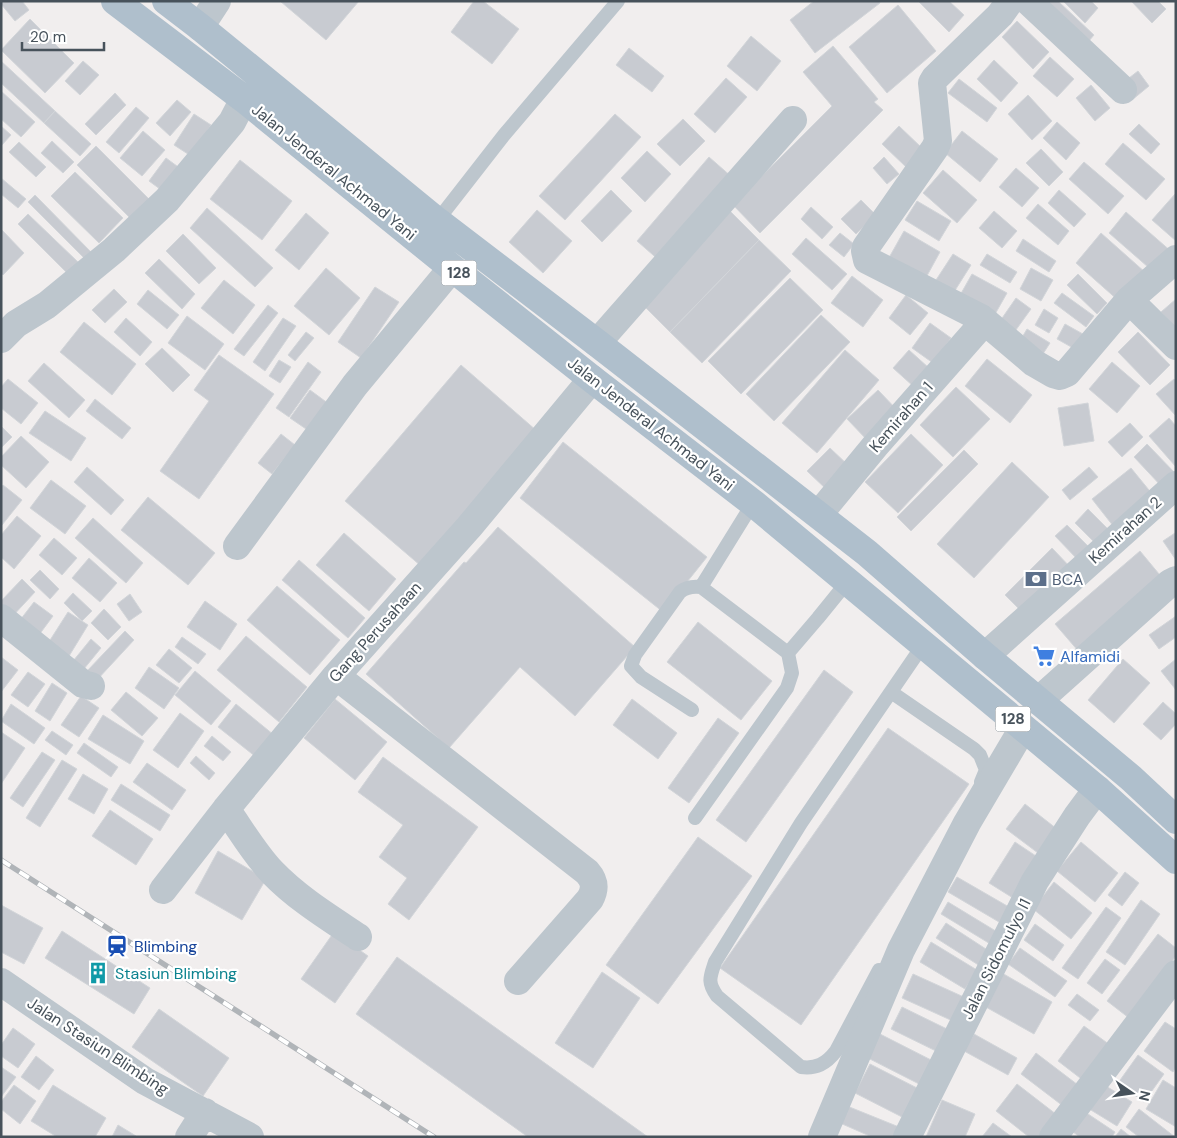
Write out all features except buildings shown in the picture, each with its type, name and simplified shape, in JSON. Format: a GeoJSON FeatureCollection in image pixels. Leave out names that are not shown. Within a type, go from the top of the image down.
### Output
{"type":"FeatureCollection","features":[{"type":"Feature","properties":{"kind":"main road","name":"Jalan Jenderal Achmad Yani"},"geometry":{"type":"LineString","coordinates":[[115,1],[244,99],[452,268],[753,503],[1097,789],[1176,860]]}},
{"type":"Feature","properties":{"kind":"main road","name":"Jalan Jenderal Achmad Yani"},"geometry":{"type":"LineString","coordinates":[[166,1],[200,26],[436,221],[597,342],[819,514],[1131,778],[1176,820]]}},
{"type":"Feature","properties":{"kind":"main road"},"geometry":{"type":"LineString","coordinates":[[848,581],[867,553]]}},
{"type":"Feature","properties":{"kind":"street"},"geometry":{"type":"LineString","coordinates":[[200,26],[217,1]]}},
{"type":"Feature","properties":{"kind":"street"},"geometry":{"type":"LineString","coordinates":[[1028,1],[1123,90]]}},
{"type":"Feature","properties":{"kind":"street"},"geometry":{"type":"LineString","coordinates":[[997,6],[935,78],[932,84],[937,136],[935,148],[865,251],[869,261],[985,321],[1034,363],[1060,376],[1067,373],[1129,300],[1176,259]]}},
{"type":"Feature","properties":{"kind":"street"},"geometry":{"type":"LineString","coordinates":[[1,339],[16,324],[47,305],[99,262],[167,200],[232,122],[244,99]]}},
{"type":"Feature","properties":{"kind":"street"},"geometry":{"type":"LineString","coordinates":[[597,342],[794,120]]}},
{"type":"Feature","properties":{"kind":"street"},"geometry":{"type":"LineString","coordinates":[[237,546],[355,385],[452,268]]}},
{"type":"Feature","properties":{"kind":"street"},"geometry":{"type":"LineString","coordinates":[[1129,300],[1176,346]]}},
{"type":"Feature","properties":{"kind":"street","name":"Kemirahan 1"},"geometry":{"type":"LineString","coordinates":[[819,514],[985,321]]}},
{"type":"Feature","properties":{"kind":"street","name":"Gang Perusahaan"},"geometry":{"type":"LineString","coordinates":[[164,890],[226,809],[336,676],[469,527],[592,379]]}},
{"type":"Feature","properties":{"kind":"street","name":"Kemirahan 2"},"geometry":{"type":"LineString","coordinates":[[985,656],[1176,484]]}},
{"type":"Feature","properties":{"kind":"street"},"geometry":{"type":"LineString","coordinates":[[1038,701],[1170,583],[1176,580]]}},
{"type":"Feature","properties":{"kind":"street"},"geometry":{"type":"LineString","coordinates":[[1,618],[83,684],[92,686]]}},
{"type":"Feature","properties":{"kind":"street"},"geometry":{"type":"LineString","coordinates":[[336,676],[592,877],[594,891],[590,899],[518,981]]}},
{"type":"Feature","properties":{"kind":"street"},"geometry":{"type":"LineString","coordinates":[[822,1137],[901,950],[967,823],[1023,728]]}},
{"type":"Feature","properties":{"kind":"street","name":"Jalan Sidomulyo I1"},"geometry":{"type":"LineString","coordinates":[[907,1137],[1035,881],[1097,789]]}},
{"type":"Feature","properties":{"kind":"street"},"geometry":{"type":"LineString","coordinates":[[226,809],[272,872],[300,897],[358,937]]}},
{"type":"Feature","properties":{"kind":"street"},"geometry":{"type":"LineString","coordinates":[[1054,1137],[1176,974]]}},
{"type":"Feature","properties":{"kind":"street","name":"Jalan Stasiun Blimbing"},"geometry":{"type":"LineString","coordinates":[[1,982],[145,1081],[250,1137]]}},
{"type":"Feature","properties":{"kind":"street"},"geometry":{"type":"LineString","coordinates":[[189,1137],[205,1112]]}},
{"type":"Feature","properties":{"kind":"lane"},"geometry":{"type":"LineString","coordinates":[[436,221],[504,135],[618,1]]}},
{"type":"Feature","properties":{"kind":"lane"},"geometry":{"type":"LineString","coordinates":[[701,587],[753,503]]}},
{"type":"Feature","properties":{"kind":"lane"},"geometry":{"type":"LineString","coordinates":[[788,653],[848,581]]}},
{"type":"Feature","properties":{"kind":"lane"},"geometry":{"type":"LineString","coordinates":[[692,710],[642,677],[631,666],[631,662],[680,592],[693,586],[701,587],[788,653],[792,673],[787,688],[695,818]]}},
{"type":"Feature","properties":{"kind":"lane"},"geometry":{"type":"LineString","coordinates":[[891,692],[974,749],[982,760],[986,770],[985,776],[836,1051],[831,1058],[820,1066],[810,1068],[801,1066],[717,996],[711,987],[710,975],[715,962],[801,823],[923,645]]}},
{"type":"Feature","properties":{"kind":"railway"},"geometry":{"type":"LineString","coordinates":[[1,860],[434,1137]]}},
{"type":"Feature","properties":{"kind":"place","name":"BCA"},"geometry":{"type":"Point","coordinates":[1036,579]}},
{"type":"Feature","properties":{"kind":"place","name":"Alfamidi"},"geometry":{"type":"Point","coordinates":[1044,656]}},
{"type":"Feature","properties":{"kind":"place","name":"Blimbing"},"geometry":{"type":"Point","coordinates":[117,946]}},
{"type":"Feature","properties":{"kind":"place","name":"Stasiun Blimbing"},"geometry":{"type":"Point","coordinates":[98,973]}}]}
